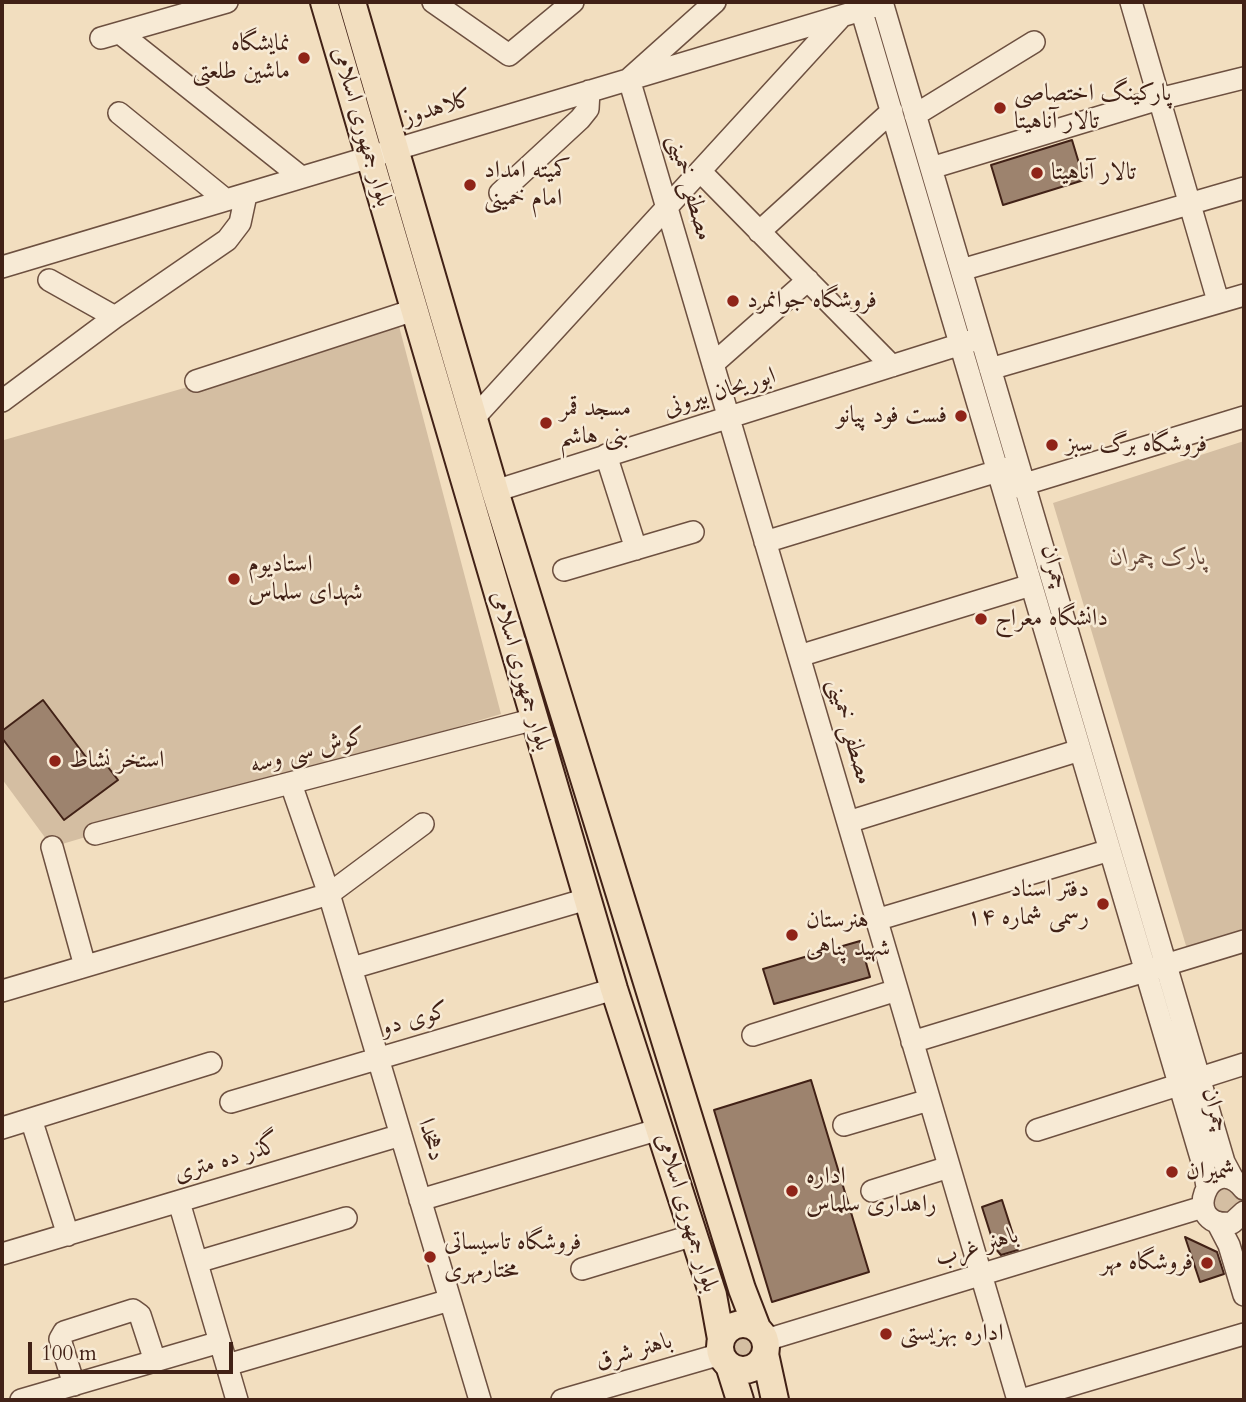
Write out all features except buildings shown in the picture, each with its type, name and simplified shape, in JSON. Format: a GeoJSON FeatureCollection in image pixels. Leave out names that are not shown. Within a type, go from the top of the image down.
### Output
{"type":"FeatureCollection","features":[{"type":"Feature","properties":{"kind":"main road","name":"بلوار جمهوری اسلامی"},"geometry":{"type":"LineString","coordinates":[[324,2],[614,989],[713,1295],[724,1353],[740,1400]]}},
{"type":"Feature","properties":{"kind":"main road","name":"بلوار جمهوری اسلامی"},"geometry":{"type":"LineString","coordinates":[[352,2],[495,491],[738,1275],[763,1341],[775,1398]]}},
{"type":"Feature","properties":{"kind":"main road"},"geometry":{"type":"LineString","coordinates":[[744,1323],[763,1341],[757,1366],[750,1369],[743,1370],[724,1353],[730,1328],[736,1325],[744,1323]]}},
{"type":"Feature","properties":{"kind":"street"},"geometry":{"type":"LineString","coordinates":[[227,2],[110,35],[301,177]]}},
{"type":"Feature","properties":{"kind":"street"},"geometry":{"type":"LineString","coordinates":[[437,3],[509,55],[573,2]]}},
{"type":"Feature","properties":{"kind":"street"},"geometry":{"type":"LineString","coordinates":[[629,79],[715,2]]}},
{"type":"Feature","properties":{"kind":"street"},"geometry":{"type":"LineString","coordinates":[[1131,2],[1218,301]]}},
{"type":"Feature","properties":{"kind":"street"},"geometry":{"type":"LineString","coordinates":[[474,418],[700,171],[870,6]]}},
{"type":"Feature","properties":{"kind":"street","name":"کلاهدوز"},"geometry":{"type":"LineString","coordinates":[[2,267],[870,6]]}},
{"type":"Feature","properties":{"kind":"street","name":"چمران"},"geometry":{"type":"LineString","coordinates":[[870,6],[891,111],[960,344],[1011,477],[1166,965],[1224,1162],[1238,1184]]}},
{"type":"Feature","properties":{"kind":"street","name":"چمران"},"geometry":{"type":"LineString","coordinates":[[870,6],[915,116],[990,369],[1031,584],[1204,1168],[1209,1206],[1229,1245],[1244,1295]]}},
{"type":"Feature","properties":{"kind":"street"},"geometry":{"type":"LineString","coordinates":[[915,116],[1034,42]]}},
{"type":"Feature","properties":{"kind":"street"},"geometry":{"type":"LineString","coordinates":[[931,168],[1159,99],[1244,78]]}},
{"type":"Feature","properties":{"kind":"street","name":"مصطفی خمینی"},"geometry":{"type":"LineString","coordinates":[[629,79],[1019,1400]]}},
{"type":"Feature","properties":{"kind":"street"},"geometry":{"type":"LineString","coordinates":[[500,193],[580,119],[588,109],[589,91]]}},
{"type":"Feature","properties":{"kind":"street"},"geometry":{"type":"LineString","coordinates":[[759,232],[891,111]]}},
{"type":"Feature","properties":{"kind":"street"},"geometry":{"type":"LineString","coordinates":[[2,401],[115,317],[227,240],[240,223],[236,197],[119,113]]}},
{"type":"Feature","properties":{"kind":"street"},"geometry":{"type":"LineString","coordinates":[[700,171],[892,366]]}},
{"type":"Feature","properties":{"kind":"street"},"geometry":{"type":"LineString","coordinates":[[961,270],[1244,188]]}},
{"type":"Feature","properties":{"kind":"street"},"geometry":{"type":"LineString","coordinates":[[49,280],[115,317]]}},
{"type":"Feature","properties":{"kind":"street"},"geometry":{"type":"LineString","coordinates":[[713,365],[808,280]]}},
{"type":"Feature","properties":{"kind":"street"},"geometry":{"type":"LineString","coordinates":[[990,369],[1244,295]]}},
{"type":"Feature","properties":{"kind":"street"},"geometry":{"type":"LineString","coordinates":[[196,381],[414,310]]}},
{"type":"Feature","properties":{"kind":"street","name":"ابوریحان بیرونی"},"geometry":{"type":"LineString","coordinates":[[495,491],[981,338]]}},
{"type":"Feature","properties":{"kind":"street"},"geometry":{"type":"LineString","coordinates":[[765,542],[1244,417]]}},
{"type":"Feature","properties":{"kind":"street"},"geometry":{"type":"LineString","coordinates":[[607,455],[636,549]]}},
{"type":"Feature","properties":{"kind":"street"},"geometry":{"type":"LineString","coordinates":[[564,570],[693,532]]}},
{"type":"Feature","properties":{"kind":"street"},"geometry":{"type":"LineString","coordinates":[[799,656],[1031,584]]}},
{"type":"Feature","properties":{"kind":"street","name":"کوش سی وسه"},"geometry":{"type":"LineString","coordinates":[[95,834],[535,719]]}},
{"type":"Feature","properties":{"kind":"street"},"geometry":{"type":"LineString","coordinates":[[848,822],[1080,750]]}},
{"type":"Feature","properties":{"kind":"street"},"geometry":{"type":"LineString","coordinates":[[291,784],[329,894]]}},
{"type":"Feature","properties":{"kind":"street"},"geometry":{"type":"LineString","coordinates":[[2,991],[329,894],[423,824]]}},
{"type":"Feature","properties":{"kind":"street"},"geometry":{"type":"LineString","coordinates":[[52,846],[85,966]]}},
{"type":"Feature","properties":{"kind":"street"},"geometry":{"type":"LineString","coordinates":[[876,920],[1110,850]]}},
{"type":"Feature","properties":{"kind":"street","name":"دهخدا"},"geometry":{"type":"LineString","coordinates":[[329,894],[480,1400]]}},
{"type":"Feature","properties":{"kind":"street"},"geometry":{"type":"LineString","coordinates":[[352,968],[587,899]]}},
{"type":"Feature","properties":{"kind":"street"},"geometry":{"type":"LineString","coordinates":[[912,1042],[1244,941]]}},
{"type":"Feature","properties":{"kind":"street","name":"کوی دو"},"geometry":{"type":"LineString","coordinates":[[231,1102],[614,989]]}},
{"type":"Feature","properties":{"kind":"street"},"geometry":{"type":"LineString","coordinates":[[753,1035],[897,989]]}},
{"type":"Feature","properties":{"kind":"street"},"geometry":{"type":"LineString","coordinates":[[2,1128],[211,1063]]}},
{"type":"Feature","properties":{"kind":"street"},"geometry":{"type":"LineString","coordinates":[[1037,1130],[1244,1064]]}},
{"type":"Feature","properties":{"kind":"street"},"geometry":{"type":"LineString","coordinates":[[844,1125],[929,1100]]}},
{"type":"Feature","properties":{"kind":"street"},"geometry":{"type":"LineString","coordinates":[[31,1119],[68,1235]]}},
{"type":"Feature","properties":{"kind":"street"},"geometry":{"type":"LineString","coordinates":[[420,1200],[660,1129]]}},
{"type":"Feature","properties":{"kind":"street","name":"گذر ده متری"},"geometry":{"type":"LineString","coordinates":[[2,1254],[401,1135]]}},
{"type":"Feature","properties":{"kind":"street"},"geometry":{"type":"LineString","coordinates":[[872,1191],[949,1167]]}},
{"type":"Feature","properties":{"kind":"street"},"geometry":{"type":"LineString","coordinates":[[1238,1184],[1218,1179],[1209,1206],[1231,1223],[1244,1216]]}},
{"type":"Feature","properties":{"kind":"street"},"geometry":{"type":"LineString","coordinates":[[179,1202],[237,1400]]}},
{"type":"Feature","properties":{"kind":"street","name":"باهنر غرب"},"geometry":{"type":"LineString","coordinates":[[763,1341],[1209,1206]]}},
{"type":"Feature","properties":{"kind":"street"},"geometry":{"type":"LineString","coordinates":[[197,1262],[346,1218]]}},
{"type":"Feature","properties":{"kind":"street"},"geometry":{"type":"LineString","coordinates":[[582,1269],[694,1235]]}},
{"type":"Feature","properties":{"kind":"street"},"geometry":{"type":"LineString","coordinates":[[227,1365],[450,1300]]}},
{"type":"Feature","properties":{"kind":"street"},"geometry":{"type":"LineString","coordinates":[[74,1385],[61,1335],[133,1310],[140,1315],[155,1361]]}},
{"type":"Feature","properties":{"kind":"street"},"geometry":{"type":"LineString","coordinates":[[1019,1400],[1244,1334]]}},
{"type":"Feature","properties":{"kind":"street"},"geometry":{"type":"LineString","coordinates":[[21,1400],[220,1342]]}},
{"type":"Feature","properties":{"kind":"street","name":"باهنر شرق"},"geometry":{"type":"LineString","coordinates":[[562,1400],[724,1353]]}},
{"type":"Feature","properties":{"kind":"green space","name":"استادیوم شهدای سلماس"},"geometry":{"type":"Polygon","coordinates":[[[399,326],[501,714],[52,847],[2,779],[4,440],[399,326]]]}},
{"type":"Feature","properties":{"kind":"green space","name":"پارک چمران"},"geometry":{"type":"Polygon","coordinates":[[[1244,441],[1244,932],[1187,949],[1053,503],[1244,441]]]}},
{"type":"Feature","properties":{"kind":"green space"},"geometry":{"type":"Polygon","coordinates":[[[1226,1185],[1241,1198],[1235,1213],[1216,1214],[1210,1196],[1226,1185]]]}},
{"type":"Feature","properties":{"kind":"green space"},"geometry":{"type":"Polygon","coordinates":[[[743,1329],[756,1334],[761,1347],[756,1360],[743,1365],[730,1360],[725,1347],[730,1334],[743,1329]]]}},
{"type":"Feature","properties":{"kind":"place","name":"نمایشگاه ماشین طلعتی"},"geometry":{"type":"Point","coordinates":[304,58]}},
{"type":"Feature","properties":{"kind":"place","name":"پارکینگ اختصاصی تالار آناهیتا"},"geometry":{"type":"Point","coordinates":[1000,108]}},
{"type":"Feature","properties":{"kind":"place","name":"تالار آناهیتا"},"geometry":{"type":"Point","coordinates":[1037,173]}},
{"type":"Feature","properties":{"kind":"place","name":"کمیته امداد امام خمینی"},"geometry":{"type":"Point","coordinates":[470,185]}},
{"type":"Feature","properties":{"kind":"place","name":"فروشگاه جوانمرد"},"geometry":{"type":"Point","coordinates":[733,301]}},
{"type":"Feature","properties":{"kind":"place","name":"فست فود پیانو"},"geometry":{"type":"Point","coordinates":[961,416]}},
{"type":"Feature","properties":{"kind":"place","name":"مسجد قمر بنی هاشم"},"geometry":{"type":"Point","coordinates":[546,423]}},
{"type":"Feature","properties":{"kind":"place","name":"فروشگاه برگ سبز"},"geometry":{"type":"Point","coordinates":[1052,445]}},
{"type":"Feature","properties":{"kind":"place","name":"استادیوم شهدای سلماس"},"geometry":{"type":"Point","coordinates":[234,579]}},
{"type":"Feature","properties":{"kind":"place","name":"دانشگاه معراج"},"geometry":{"type":"Point","coordinates":[981,619]}},
{"type":"Feature","properties":{"kind":"place","name":"استخر نشاط"},"geometry":{"type":"Point","coordinates":[55,761]}},
{"type":"Feature","properties":{"kind":"place","name":"دفتر اسناد رسمی شماره ۱۴"},"geometry":{"type":"Point","coordinates":[1103,904]}},
{"type":"Feature","properties":{"kind":"place","name":"هنرستان شهید پناهی"},"geometry":{"type":"Point","coordinates":[792,935]}},
{"type":"Feature","properties":{"kind":"place","name":"شمیران"},"geometry":{"type":"Point","coordinates":[1172,1172]}},
{"type":"Feature","properties":{"kind":"place","name":"اداره راهداری سلماس"},"geometry":{"type":"Point","coordinates":[792,1191]}},
{"type":"Feature","properties":{"kind":"place","name":"فروشگاه تاسیساتی مختارمهری"},"geometry":{"type":"Point","coordinates":[430,1257]}},
{"type":"Feature","properties":{"kind":"place","name":"فروشگاه مهر"},"geometry":{"type":"Point","coordinates":[1207,1263]}},
{"type":"Feature","properties":{"kind":"place","name":"اداره بهزیستی"},"geometry":{"type":"Point","coordinates":[886,1334]}}]}
